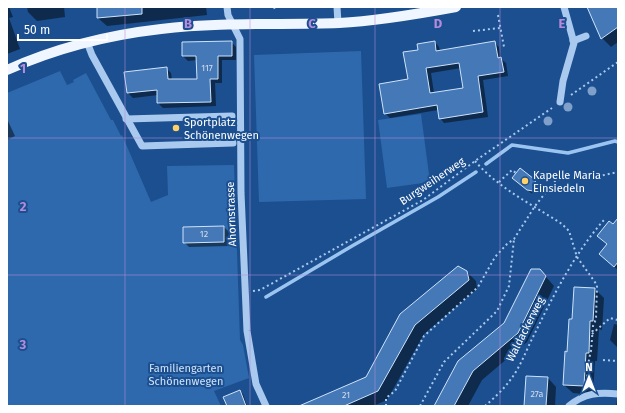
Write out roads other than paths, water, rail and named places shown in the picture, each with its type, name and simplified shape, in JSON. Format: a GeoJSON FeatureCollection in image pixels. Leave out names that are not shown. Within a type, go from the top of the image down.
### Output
{"type":"FeatureCollection","features":[{"type":"Feature","properties":{"kind":"main road"},"geometry":{"type":"LineString","coordinates":[[7,70],[48,54],[86,42],[126,34],[162,29],[232,24],[338,22],[380,19],[456,7]]}},
{"type":"Feature","properties":{"kind":"street","name":"Ahornstrasse"},"geometry":{"type":"LineString","coordinates":[[227,7],[228,15],[240,39],[241,193],[244,292],[247,331],[252,363],[256,384],[263,405]]}},
{"type":"Feature","properties":{"kind":"street"},"geometry":{"type":"LineString","coordinates":[[337,7],[338,22]]}},
{"type":"Feature","properties":{"kind":"street"},"geometry":{"type":"LineString","coordinates":[[560,102],[563,81],[574,43],[564,7]]}},
{"type":"Feature","properties":{"kind":"street"},"geometry":{"type":"LineString","coordinates":[[573,41],[586,36]]}},
{"type":"Feature","properties":{"kind":"street"},"geometry":{"type":"LineString","coordinates":[[86,42],[126,119],[142,146],[233,143]]}},
{"type":"Feature","properties":{"kind":"street"},"geometry":{"type":"LineString","coordinates":[[126,119],[232,116]]}},
{"type":"Feature","properties":{"kind":"street"},"geometry":{"type":"LineString","coordinates":[[569,406],[586,396],[600,392],[618,394]]}},
{"type":"Feature","properties":{"kind":"waterway"},"geometry":{"type":"LineString","coordinates":[[486,164],[512,145],[568,153],[615,141],[618,142]]}},
{"type":"Feature","properties":{"kind":"waterway"},"geometry":{"type":"LineString","coordinates":[[266,297],[438,197],[476,172]]}},
{"type":"Feature","properties":{"kind":"place","name":"Sportplatz Schönenwegen"},"geometry":{"type":"Point","coordinates":[176,128]}},
{"type":"Feature","properties":{"kind":"place","name":"Kapelle Maria Einsiedeln"},"geometry":{"type":"Point","coordinates":[525,181]}},
{"type":"Feature","properties":{"kind":"park label","name":"Familiengarten Schönenwegen"},"geometry":{"type":"Point","coordinates":[186,374]}}]}
